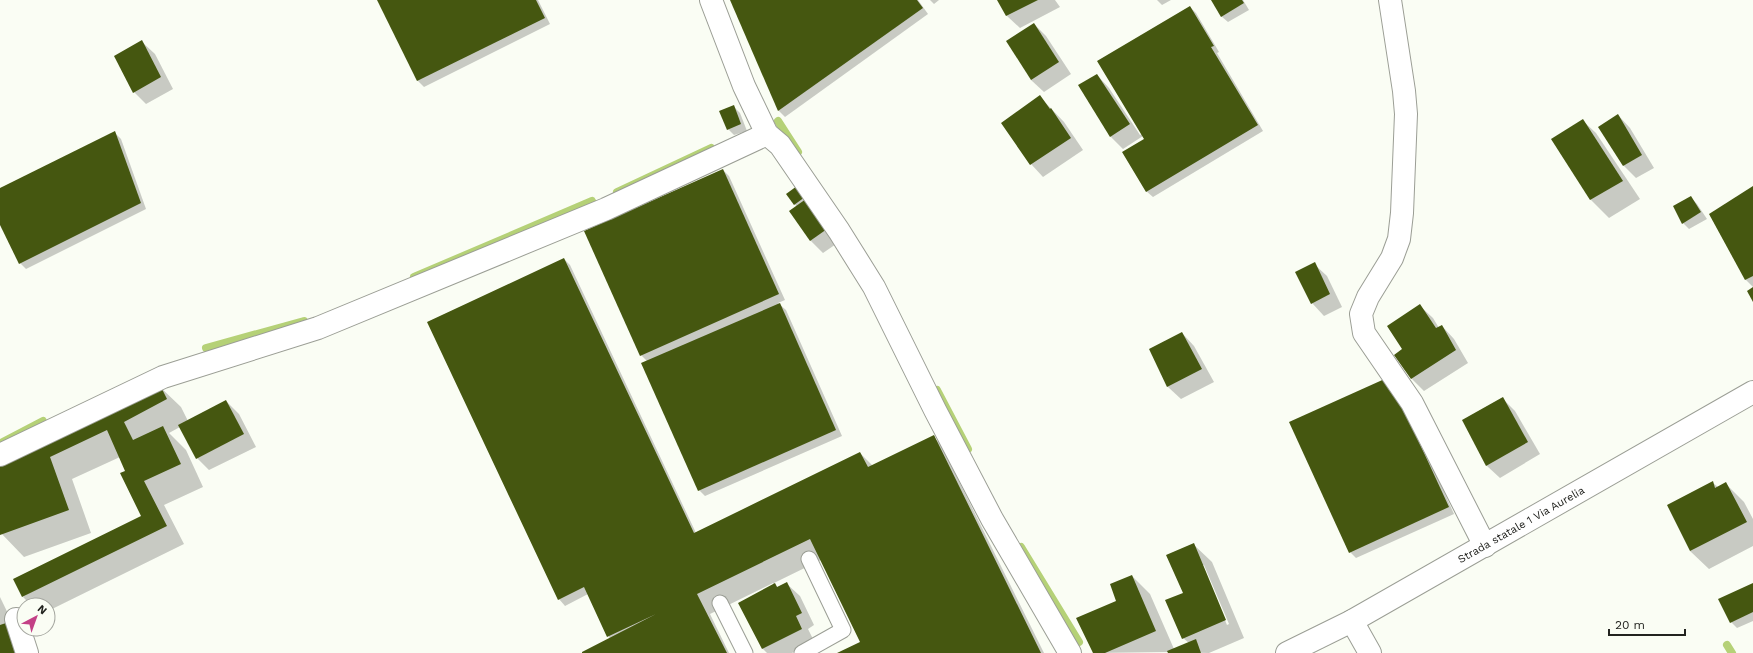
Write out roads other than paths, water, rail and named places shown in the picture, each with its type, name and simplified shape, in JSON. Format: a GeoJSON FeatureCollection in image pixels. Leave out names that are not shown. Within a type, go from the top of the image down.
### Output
{"type":"FeatureCollection","features":[{"type":"Feature","properties":{"kind":"street"},"geometry":{"type":"LineString","coordinates":[[710,0],[744,86],[767,134],[784,152],[839,231],[874,287],[935,410],[992,518],[1070,653]]}},
{"type":"Feature","properties":{"kind":"street"},"geometry":{"type":"LineString","coordinates":[[1390,0],[1404,91],[1406,114],[1402,213],[1399,239],[1392,258],[1368,297],[1360,314],[1364,333],[1412,403],[1485,546]]}},
{"type":"Feature","properties":{"kind":"street"},"geometry":{"type":"LineString","coordinates":[[0,455],[162,377],[326,325],[606,209],[767,134]]}},
{"type":"Feature","properties":{"kind":"street","name":"Strada statale 1 Via Aurelia"},"geometry":{"type":"LineString","coordinates":[[1287,653],[1352,621],[1753,392]]}},
{"type":"Feature","properties":{"kind":"street"},"geometry":{"type":"LineString","coordinates":[[1352,621],[1370,653]]}},
{"type":"Feature","properties":{"kind":"street"},"geometry":{"type":"LineString","coordinates":[[22,637],[27,653]]}},
{"type":"Feature","properties":{"kind":"lane"},"geometry":{"type":"LineString","coordinates":[[802,653],[843,630],[809,559]]}},
{"type":"Feature","properties":{"kind":"lane"},"geometry":{"type":"LineString","coordinates":[[720,603],[745,653]]}},
{"type":"Feature","properties":{"kind":"waterway"},"geometry":{"type":"LineString","coordinates":[[778,121],[798,152]]}},
{"type":"Feature","properties":{"kind":"waterway"},"geometry":{"type":"LineString","coordinates":[[617,192],[711,148]]}},
{"type":"Feature","properties":{"kind":"waterway"},"geometry":{"type":"LineString","coordinates":[[414,277],[592,201]]}},
{"type":"Feature","properties":{"kind":"waterway"},"geometry":{"type":"LineString","coordinates":[[206,348],[304,321]]}},
{"type":"Feature","properties":{"kind":"waterway"},"geometry":{"type":"LineString","coordinates":[[937,390],[968,449]]}},
{"type":"Feature","properties":{"kind":"waterway"},"geometry":{"type":"LineString","coordinates":[[1,443],[43,421]]}},
{"type":"Feature","properties":{"kind":"waterway"},"geometry":{"type":"LineString","coordinates":[[1021,547],[1079,642]]}},
{"type":"Feature","properties":{"kind":"waterway"},"geometry":{"type":"LineString","coordinates":[[1727,645],[1732,653]]}}]}
